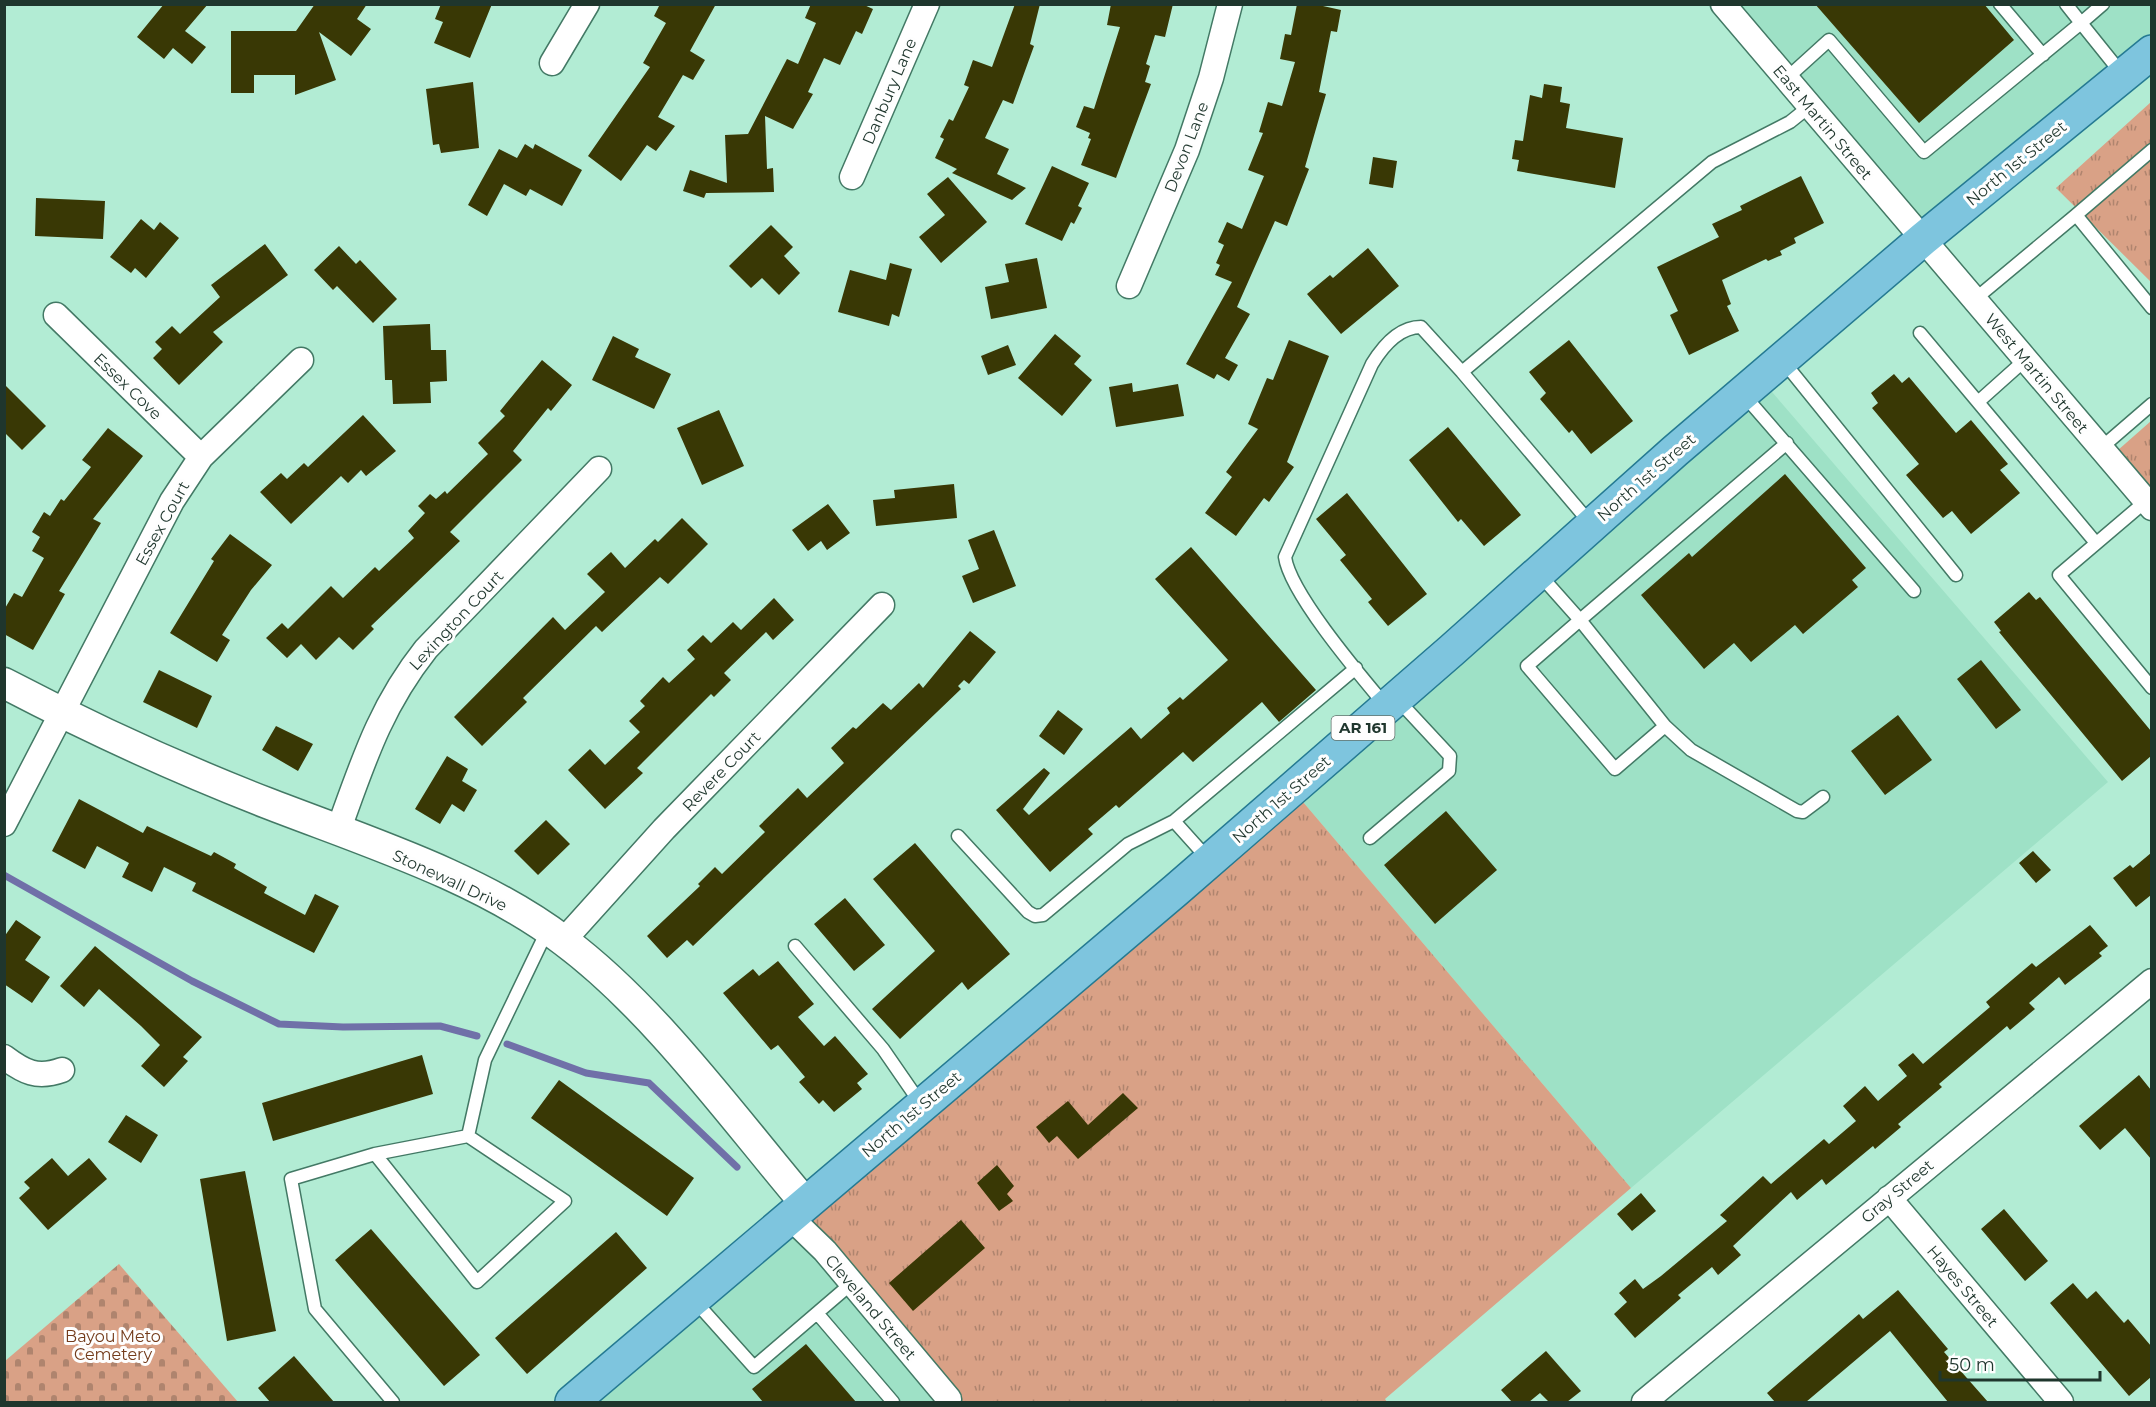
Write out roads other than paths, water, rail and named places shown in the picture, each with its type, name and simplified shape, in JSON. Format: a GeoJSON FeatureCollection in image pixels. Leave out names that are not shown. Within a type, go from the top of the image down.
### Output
{"type":"FeatureCollection","features":[{"type":"Feature","properties":{"kind":"main road","name":"North 1st Street"},"geometry":{"type":"LineString","coordinates":[[582,1399],[693,1299],[1210,861],[1742,393],[1923,239],[2151,52]]}},
{"type":"Feature","properties":{"kind":"street"},"geometry":{"type":"LineString","coordinates":[[552,63],[587,4]]}},
{"type":"Feature","properties":{"kind":"street","name":"Danbury Lane"},"geometry":{"type":"LineString","coordinates":[[852,177],[927,4]]}},
{"type":"Feature","properties":{"kind":"street","name":"Devon Lane"},"geometry":{"type":"LineString","coordinates":[[1129,286],[1187,150],[1211,78],[1230,4]]}},
{"type":"Feature","properties":{"kind":"street","name":"East Martin Street"},"geometry":{"type":"LineString","coordinates":[[1723,4],[1923,239]]}},
{"type":"Feature","properties":{"kind":"street","name":"West Martin Street"},"geometry":{"type":"LineString","coordinates":[[1923,239],[2149,504]]}},
{"type":"Feature","properties":{"kind":"street","name":"Essex Cove"},"geometry":{"type":"LineString","coordinates":[[56,315],[201,457]]}},
{"type":"Feature","properties":{"kind":"street","name":"Essex Court"},"geometry":{"type":"LineString","coordinates":[[4,824],[172,501],[201,457],[301,360]]}},
{"type":"Feature","properties":{"kind":"street","name":"Lexington Court"},"geometry":{"type":"LineString","coordinates":[[338,831],[369,744],[407,674],[435,641],[599,469]]}},
{"type":"Feature","properties":{"kind":"street","name":"Revere Court"},"geometry":{"type":"LineString","coordinates":[[556,935],[664,829],[882,605]]}},
{"type":"Feature","properties":{"kind":"street","name":"Stonewall Drive"},"geometry":{"type":"LineString","coordinates":[[4,683],[116,741],[461,882],[556,935],[631,1000],[662,1033],[798,1210]]}},
{"type":"Feature","properties":{"kind":"street","name":"Gray Street"},"geometry":{"type":"LineString","coordinates":[[1644,1402],[1888,1198],[2147,993]]}},
{"type":"Feature","properties":{"kind":"street"},"geometry":{"type":"LineString","coordinates":[[4,1057],[20,1069],[36,1075],[46,1076],[62,1070]]}},
{"type":"Feature","properties":{"kind":"street","name":"Hayes Street"},"geometry":{"type":"LineString","coordinates":[[1888,1198],[2061,1402]]}},
{"type":"Feature","properties":{"kind":"street","name":"Cleveland Street"},"geometry":{"type":"LineString","coordinates":[[798,1210],[852,1283],[948,1401]]}},
{"type":"Feature","properties":{"kind":"lane"},"geometry":{"type":"LineString","coordinates":[[2000,4],[2043,55]]}},
{"type":"Feature","properties":{"kind":"lane"},"geometry":{"type":"LineString","coordinates":[[2066,4],[2123,75]]}},
{"type":"Feature","properties":{"kind":"lane"},"geometry":{"type":"LineString","coordinates":[[1786,79],[1829,40],[1924,152],[2103,4]]}},
{"type":"Feature","properties":{"kind":"lane"},"geometry":{"type":"LineString","coordinates":[[1462,372],[1712,162],[1790,122],[1810,106]]}},
{"type":"Feature","properties":{"kind":"lane"},"geometry":{"type":"LineString","coordinates":[[1974,300],[2151,150]]}},
{"type":"Feature","properties":{"kind":"lane"},"geometry":{"type":"LineString","coordinates":[[2076,215],[2151,308]]}},
{"type":"Feature","properties":{"kind":"lane"},"geometry":{"type":"LineString","coordinates":[[1370,838],[1449,771],[1450,756],[1356,668],[1301,594],[1287,572],[1285,557],[1372,364],[1382,348],[1401,332],[1411,327],[1421,327],[1592,525]]}},
{"type":"Feature","properties":{"kind":"lane"},"geometry":{"type":"LineString","coordinates":[[1920,333],[2096,543]]}},
{"type":"Feature","properties":{"kind":"lane"},"geometry":{"type":"LineString","coordinates":[[1782,360],[1956,575]]}},
{"type":"Feature","properties":{"kind":"lane"},"geometry":{"type":"LineString","coordinates":[[1978,402],[2025,360]]}},
{"type":"Feature","properties":{"kind":"lane"},"geometry":{"type":"LineString","coordinates":[[1742,393],[1914,591]]}},
{"type":"Feature","properties":{"kind":"lane"},"geometry":{"type":"LineString","coordinates":[[2101,448],[2151,404]]}},
{"type":"Feature","properties":{"kind":"lane"},"geometry":{"type":"LineString","coordinates":[[1665,726],[1615,769],[1527,666],[1787,443]]}},
{"type":"Feature","properties":{"kind":"lane"},"geometry":{"type":"LineString","coordinates":[[2149,504],[2096,543],[2059,575],[2151,688]]}},
{"type":"Feature","properties":{"kind":"lane"},"geometry":{"type":"LineString","coordinates":[[1538,573],[1580,620],[1665,726],[1691,750],[1797,812],[1803,812],[1823,797]]}},
{"type":"Feature","properties":{"kind":"lane"},"geometry":{"type":"LineString","coordinates":[[958,836],[1028,912],[1035,916],[1042,915],[1128,844],[1174,821],[1356,668]]}},
{"type":"Feature","properties":{"kind":"lane"},"geometry":{"type":"LineString","coordinates":[[1174,821],[1210,861]]}},
{"type":"Feature","properties":{"kind":"lane"},"geometry":{"type":"LineString","coordinates":[[468,1136],[485,1060],[556,935]]}},
{"type":"Feature","properties":{"kind":"lane"},"geometry":{"type":"LineString","coordinates":[[795,946],[870,1033],[922,1105]]}},
{"type":"Feature","properties":{"kind":"lane"},"geometry":{"type":"LineString","coordinates":[[375,1154],[477,1282],[565,1201],[468,1136],[375,1154],[291,1179],[315,1309],[393,1402]]}},
{"type":"Feature","properties":{"kind":"lane"},"geometry":{"type":"LineString","coordinates":[[693,1299],[754,1367],[852,1283]]}},
{"type":"Feature","properties":{"kind":"lane"},"geometry":{"type":"LineString","coordinates":[[817,1313],[893,1402]]}},
{"type":"Feature","properties":{"kind":"waterway"},"geometry":{"type":"LineString","coordinates":[[4,875],[192,981],[279,1024],[343,1027],[440,1026],[477,1036]]}},
{"type":"Feature","properties":{"kind":"waterway"},"geometry":{"type":"LineString","coordinates":[[507,1044],[586,1073],[649,1083],[737,1167]]}},
{"type":"Feature","properties":{"kind":"park label","name":"Bayou Meto Cemetery"},"geometry":{"type":"Point","coordinates":[113,1345]}}]}
